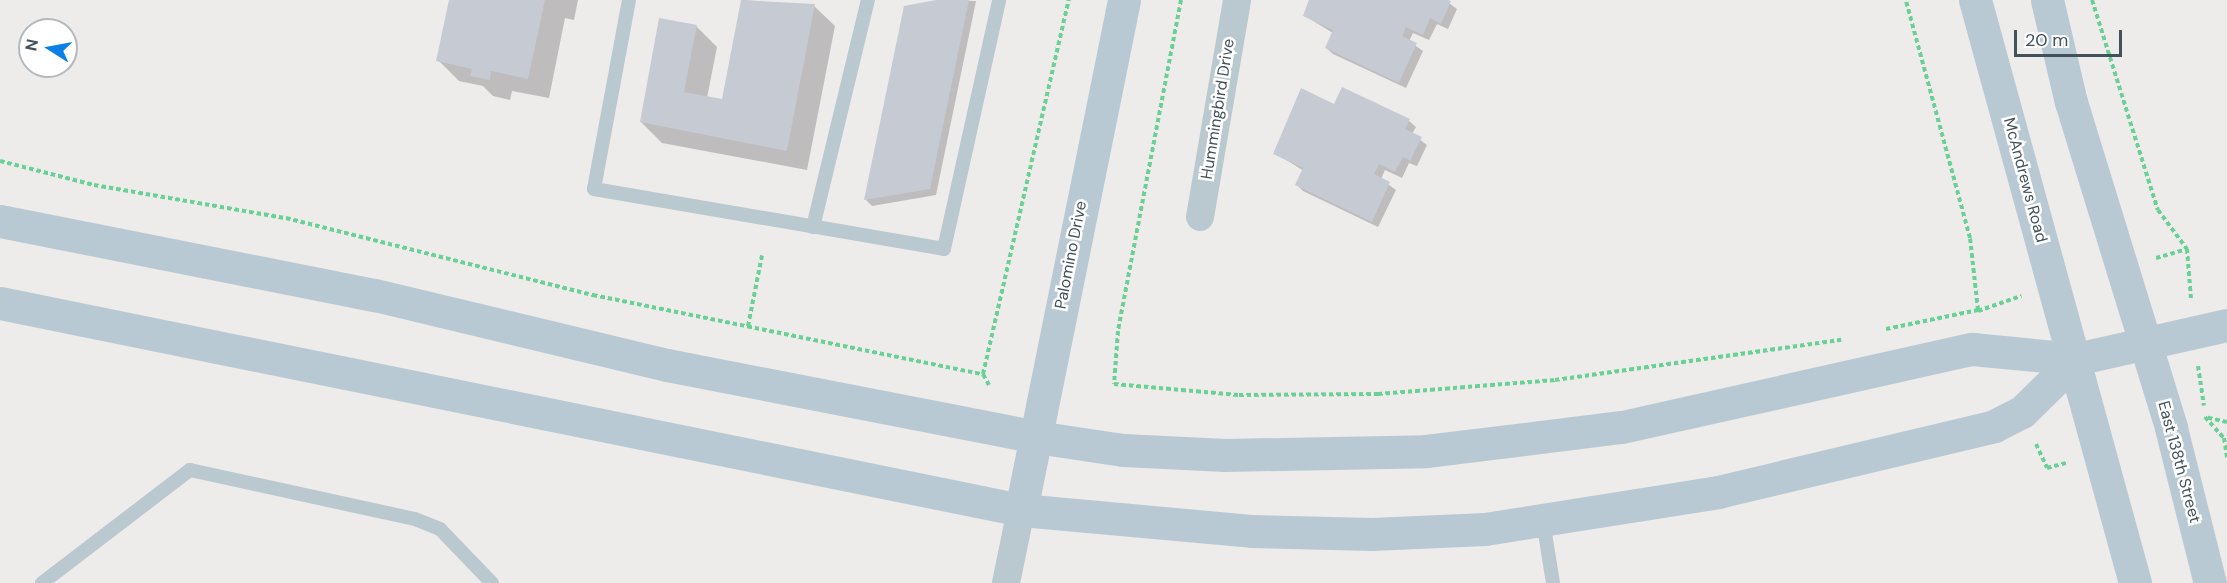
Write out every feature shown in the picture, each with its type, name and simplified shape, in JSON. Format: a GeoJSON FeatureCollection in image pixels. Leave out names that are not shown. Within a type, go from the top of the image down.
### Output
{"type":"FeatureCollection","features":[{"type":"Feature","properties":{"kind":"street","name":"Palomino Drive"},"geometry":{"type":"LineString","coordinates":[[1021,510],[1124,0]]}},
{"type":"Feature","properties":{"kind":"street","name":"Hummingbird Drive"},"geometry":{"type":"LineString","coordinates":[[1200,217],[1236,0]]}},
{"type":"Feature","properties":{"kind":"street","name":"McAndrews Road"},"geometry":{"type":"LineString","coordinates":[[1975,0],[2076,359]]}},
{"type":"Feature","properties":{"kind":"street"},"geometry":{"type":"LineString","coordinates":[[2046,0],[2071,102],[2146,342]]}},
{"type":"Feature","properties":{"kind":"street"},"geometry":{"type":"LineString","coordinates":[[0,221],[375,295],[667,365],[1036,437],[1124,450],[1225,455],[1426,451],[1622,427],[1972,349],[2076,359],[2227,325]]}},
{"type":"Feature","properties":{"kind":"street"},"geometry":{"type":"LineString","coordinates":[[0,303],[1021,510],[1251,531],[1372,534],[1544,521],[1718,492],[1994,426],[2022,412],[2076,359]]}},
{"type":"Feature","properties":{"kind":"street","name":"East 138th Street"},"geometry":{"type":"LineString","coordinates":[[2146,342],[2210,583]]}},
{"type":"Feature","properties":{"kind":"street"},"geometry":{"type":"LineString","coordinates":[[2076,359],[2134,583]]}},
{"type":"Feature","properties":{"kind":"street"},"geometry":{"type":"LineString","coordinates":[[1006,583],[1021,510]]}},
{"type":"Feature","properties":{"kind":"lane"},"geometry":{"type":"LineString","coordinates":[[629,0],[594,189],[944,249],[999,0]]}},
{"type":"Feature","properties":{"kind":"lane"},"geometry":{"type":"LineString","coordinates":[[813,227],[868,0]]}},
{"type":"Feature","properties":{"kind":"lane"},"geometry":{"type":"LineString","coordinates":[[42,583],[190,470],[415,519],[440,529],[492,583]]}},
{"type":"Feature","properties":{"kind":"lane"},"geometry":{"type":"LineString","coordinates":[[1544,521],[1553,583]]}},
{"type":"Feature","properties":{"kind":"path"},"geometry":{"type":"LineString","coordinates":[[989,385],[983,374],[1069,0]]}},
{"type":"Feature","properties":{"kind":"path"},"geometry":{"type":"LineString","coordinates":[[1181,0],[1118,331],[1114,384],[1239,394],[1378,394],[1555,380],[1849,338]]}},
{"type":"Feature","properties":{"kind":"path"},"geometry":{"type":"LineString","coordinates":[[1875,332],[1978,310],[1970,238],[1906,0]]}},
{"type":"Feature","properties":{"kind":"path"},"geometry":{"type":"LineString","coordinates":[[2092,0],[2158,210],[2187,249]]}},
{"type":"Feature","properties":{"kind":"path"},"geometry":{"type":"LineString","coordinates":[[0,161],[94,185],[307,223],[593,295],[983,374]]}},
{"type":"Feature","properties":{"kind":"path"},"geometry":{"type":"LineString","coordinates":[[748,326],[762,255]]}},
{"type":"Feature","properties":{"kind":"path"},"geometry":{"type":"LineString","coordinates":[[2227,422],[2205,417],[2224,438],[2227,458]]}},
{"type":"Feature","properties":{"kind":"building"},"geometry":{"type":"Polygon","coordinates":[[[449,0],[545,0],[528,79],[491,71],[490,80],[470,76],[472,69],[436,61],[449,0]]]}},
{"type":"Feature","properties":{"kind":"building"},"geometry":{"type":"Polygon","coordinates":[[[741,0],[815,4],[787,151],[640,122],[659,18],[697,25],[684,92],[722,99],[741,0]]]}},
{"type":"Feature","properties":{"kind":"building"},"geometry":{"type":"Polygon","coordinates":[[[936,0],[969,0],[930,189],[864,200],[904,6],[936,0]]]}},
{"type":"Feature","properties":{"kind":"building"},"geometry":{"type":"Polygon","coordinates":[[[1309,0],[1451,1],[1441,24],[1430,18],[1423,35],[1406,27],[1402,36],[1417,43],[1399,83],[1325,48],[1333,30],[1303,16],[1309,0]]]}},
{"type":"Feature","properties":{"kind":"building"},"geometry":{"type":"Polygon","coordinates":[[[1342,87],[1410,119],[1405,129],[1422,137],[1410,161],[1403,157],[1395,172],[1379,164],[1374,174],[1390,182],[1372,222],[1295,185],[1303,168],[1273,154],[1301,88],[1334,104],[1342,87]]]}}]}
